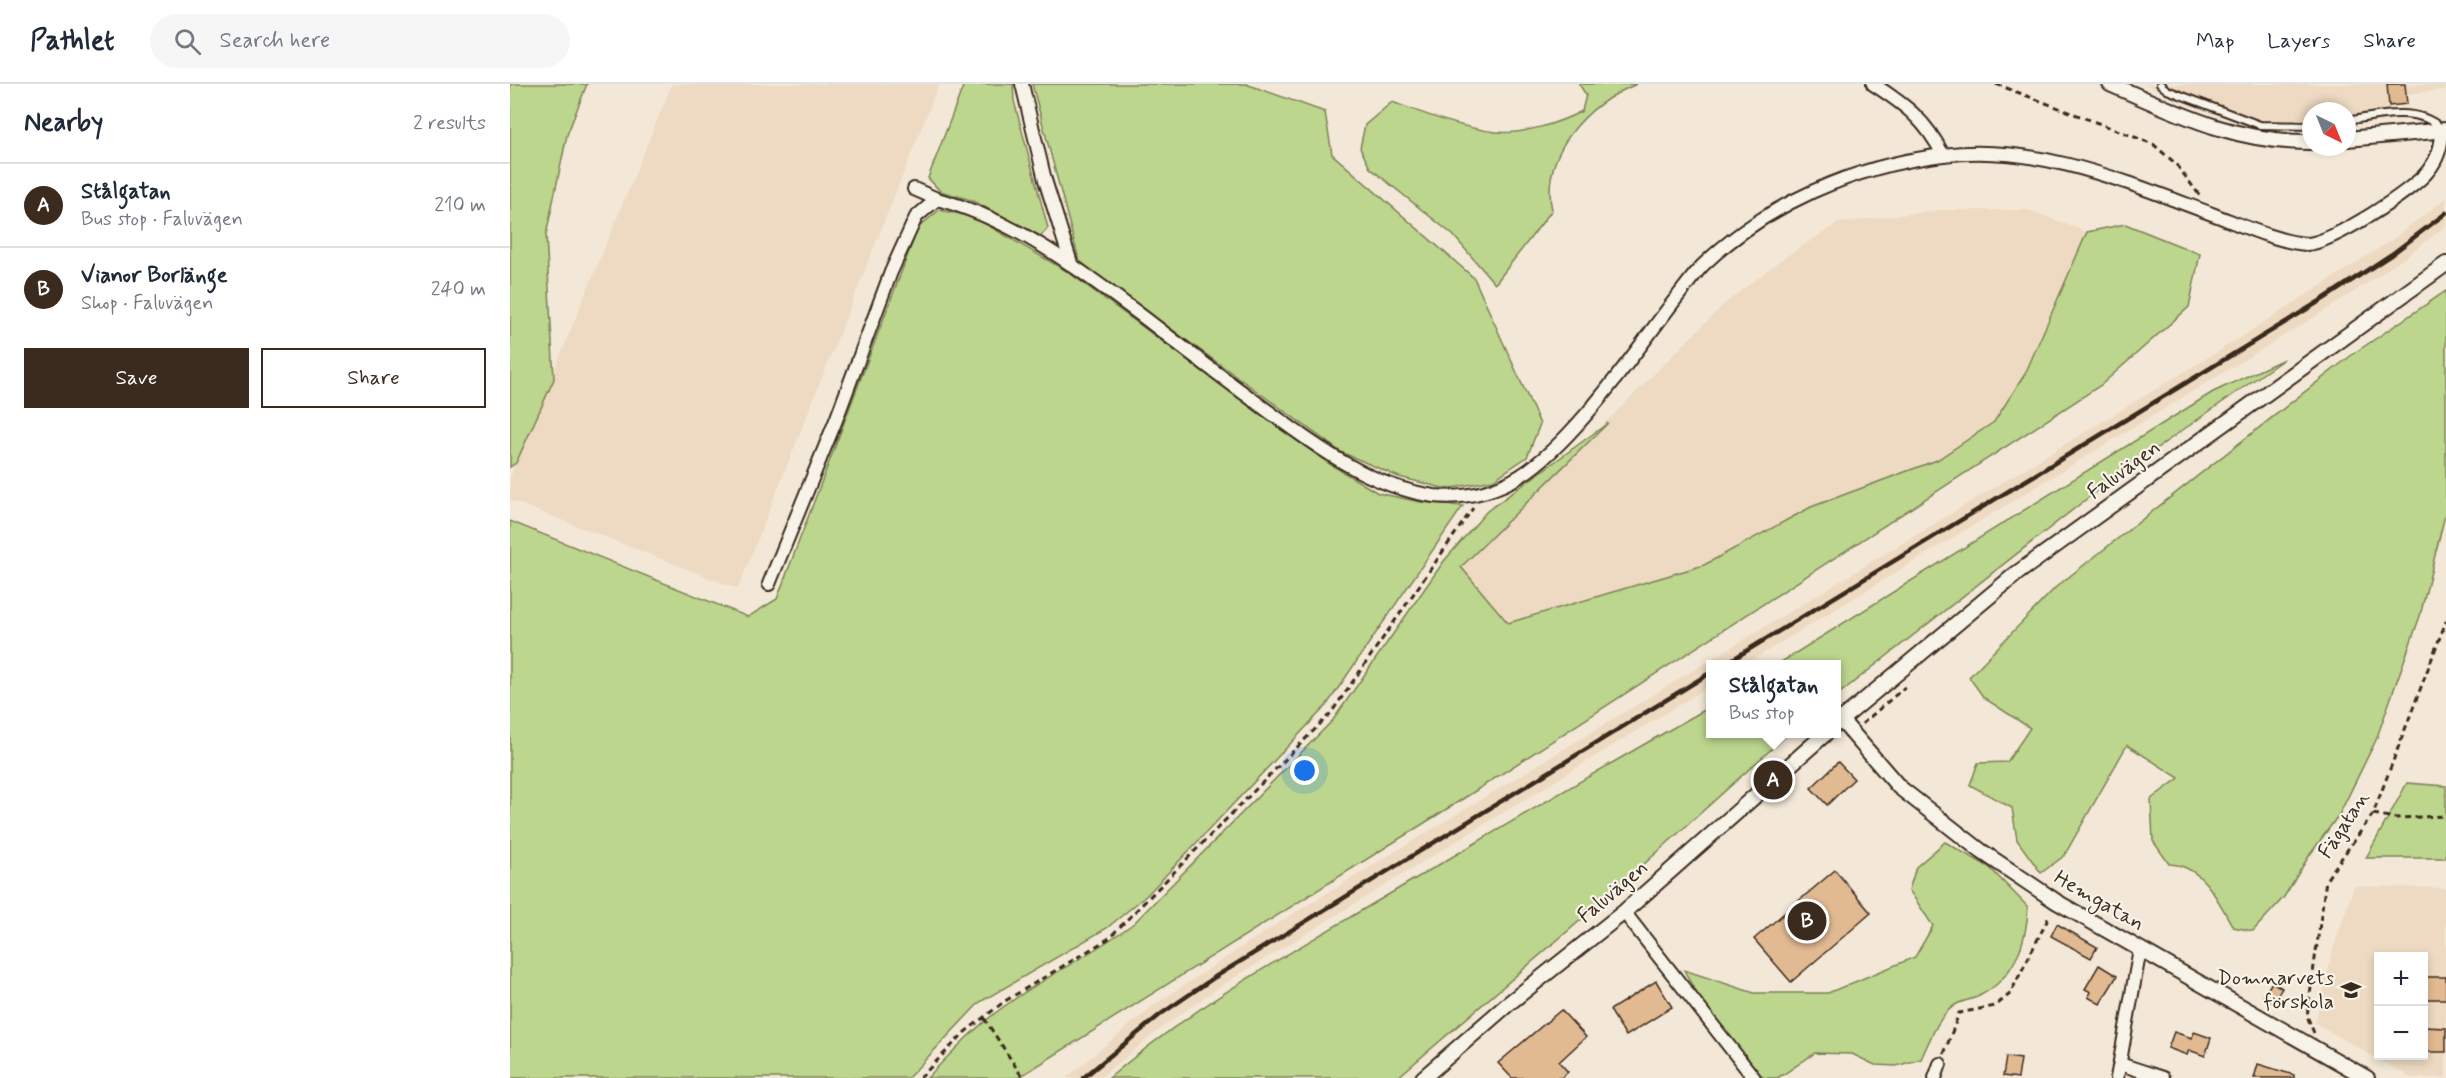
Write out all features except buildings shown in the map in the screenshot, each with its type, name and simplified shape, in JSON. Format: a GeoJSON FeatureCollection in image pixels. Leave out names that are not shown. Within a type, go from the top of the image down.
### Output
{"type":"FeatureCollection","features":[{"type":"Feature","properties":{"kind":"street"},"geometry":{"type":"LineString","coordinates":[[1022,84],[1045,180],[1071,263]]}},
{"type":"Feature","properties":{"kind":"street"},"geometry":{"type":"LineString","coordinates":[[1873,84],[1909,107],[1934,138],[1943,154]]}},
{"type":"Feature","properties":{"kind":"street"},"geometry":{"type":"LineString","coordinates":[[2110,84],[2225,132],[2265,140],[2302,141]]}},
{"type":"Feature","properties":{"kind":"street"},"geometry":{"type":"LineString","coordinates":[[914,189],[965,207],[1071,263],[1338,460],[1391,486],[1437,496],[1482,494],[1521,475],[1557,445],[1588,410],[1701,267],[1762,218],[1815,190],[1881,168],[1943,154],[1994,152],[2048,159],[2100,174],[2304,244],[2325,240],[2422,178],[2439,153],[2444,130],[2356,138]]}},
{"type":"Feature","properties":{"kind":"street"},"geometry":{"type":"LineString","coordinates":[[769,584],[836,420],[891,272],[916,217],[937,199]]}},
{"type":"Feature","properties":{"kind":"street","name":"Faluvägen"},"geometry":{"type":"LineString","coordinates":[[1841,720],[2016,574],[2446,264]]}},
{"type":"Feature","properties":{"kind":"street","name":"Hemgatan"},"geometry":{"type":"LineString","coordinates":[[1841,724],[1852,733],[1899,787],[1981,851],[2057,902],[2367,1078]]}},
{"type":"Feature","properties":{"kind":"street","name":"Faluvägen"},"geometry":{"type":"LineString","coordinates":[[1423,1078],[1508,1004],[1624,912],[1820,738]]}},
{"type":"Feature","properties":{"kind":"street"},"geometry":{"type":"LineString","coordinates":[[1624,912],[1754,1078]]}},
{"type":"Feature","properties":{"kind":"street"},"geometry":{"type":"LineString","coordinates":[[2117,1078],[2140,949]]}},
{"type":"Feature","properties":{"kind":"street"},"geometry":{"type":"LineString","coordinates":[[1935,1078],[1940,1064]]}},
{"type":"Feature","properties":{"kind":"street"},"geometry":{"type":"LineString","coordinates":[[2120,1064],[2163,1078]]}},
{"type":"Feature","properties":{"kind":"lane"},"geometry":{"type":"LineString","coordinates":[[2160,84],[2167,90],[2260,125],[2302,126]]}},
{"type":"Feature","properties":{"kind":"lane"},"geometry":{"type":"LineString","coordinates":[[2356,119],[2392,113],[2425,118],[2444,130]]}},
{"type":"Feature","properties":{"kind":"path"},"geometry":{"type":"LineString","coordinates":[[1996,84],[2153,144],[2176,164],[2216,215]]}},
{"type":"Feature","properties":{"kind":"path"},"geometry":{"type":"LineString","coordinates":[[920,1078],[965,1032],[1005,1000],[1108,939],[1331,712],[1482,494]]}},
{"type":"Feature","properties":{"kind":"path","name":"Fägatan"},"geometry":{"type":"LineString","coordinates":[[2322,1052],[2307,1016],[2326,880],[2373,814],[2446,621]]}},
{"type":"Feature","properties":{"kind":"path"},"geometry":{"type":"LineString","coordinates":[[1852,733],[1913,680]]}},
{"type":"Feature","properties":{"kind":"path"},"geometry":{"type":"LineString","coordinates":[[2373,814],[2395,818],[2446,816]]}},
{"type":"Feature","properties":{"kind":"path"},"geometry":{"type":"LineString","coordinates":[[1940,1064],[1959,1013],[1995,1006],[2010,994],[2057,902]]}},
{"type":"Feature","properties":{"kind":"path"},"geometry":{"type":"LineString","coordinates":[[984,1018],[1023,1078]]}},
{"type":"Feature","properties":{"kind":"shaded area"},"geometry":{"type":"Polygon","coordinates":[[[672,84],[939,84],[738,589],[510,500],[510,477],[672,84]]]}},
{"type":"Feature","properties":{"kind":"shaded area"},"geometry":{"type":"Polygon","coordinates":[[[2144,84],[2446,84],[2446,90],[2406,94],[2407,104],[2391,106],[2393,121],[2356,124],[2356,102],[2302,102],[2302,128],[2267,127],[2229,119],[2144,84]]]}},
{"type":"Feature","properties":{"kind":"shaded area"},"geometry":{"type":"Polygon","coordinates":[[[2446,198],[2446,226],[2403,259],[2331,307],[1753,660],[1710,660],[2238,339],[2390,241],[2446,198]]]}},
{"type":"Feature","properties":{"kind":"shaded area"},"geometry":{"type":"Polygon","coordinates":[[[1939,210],[2029,210],[2087,232],[2025,374],[1994,422],[1937,460],[1812,507],[1704,565],[1508,624],[1461,567],[1724,304],[1779,261],[1838,223],[1939,210]]]}},
{"type":"Feature","properties":{"kind":"shaded area"},"geometry":{"type":"Polygon","coordinates":[[[1706,663],[1706,688],[1221,986],[1168,1023],[1100,1078],[1066,1078],[1154,1005],[1281,921],[1706,663]]]}},
{"type":"Feature","properties":{"kind":"shaded area","name":"Domnarvets förskola"},"geometry":{"type":"Polygon","coordinates":[[[2354,886],[2446,888],[2446,1078],[2411,1078],[2380,1060],[2428,1060],[2428,952],[2374,952],[2374,1057],[2315,1023],[2334,946],[2354,886]]]}},
{"type":"Feature","properties":{"kind":"green space"},"geometry":{"type":"Polygon","coordinates":[[[510,84],[587,84],[567,135],[546,235],[554,379],[516,463],[510,467],[510,84]]]}},
{"type":"Feature","properties":{"kind":"green space"},"geometry":{"type":"Polygon","coordinates":[[[964,84],[1013,84],[1014,101],[1048,228],[1041,236],[971,200],[940,191],[928,178],[964,84]]]}},
{"type":"Feature","properties":{"kind":"green space"},"geometry":{"type":"Polygon","coordinates":[[[1032,84],[1246,84],[1325,112],[1332,154],[1474,278],[1540,424],[1527,457],[1493,480],[1447,489],[1399,477],[1341,452],[1098,276],[1079,260],[1032,84]]]}},
{"type":"Feature","properties":{"kind":"green space"},"geometry":{"type":"Polygon","coordinates":[[[1579,84],[1637,84],[1601,104],[1571,133],[1560,150],[1553,169],[1550,189],[1552,210],[1495,284],[1453,235],[1370,168],[1360,148],[1365,125],[1392,102],[1470,127],[1496,132],[1517,132],[1552,124],[1582,111],[1586,95],[1579,84]]]}},
{"type":"Feature","properties":{"kind":"green space"},"geometry":{"type":"Polygon","coordinates":[[[939,210],[972,216],[1068,272],[1328,463],[1378,493],[1420,502],[1463,506],[1326,706],[1147,895],[1107,928],[980,1002],[908,1078],[510,1078],[510,521],[748,617],[777,599],[918,228],[939,210]]]}},
{"type":"Feature","properties":{"kind":"green space"},"geometry":{"type":"Polygon","coordinates":[[[2125,224],[2200,254],[2189,307],[2101,385],[1469,795],[1018,1078],[927,1078],[966,1038],[998,1011],[1134,923],[1333,720],[1444,561],[1487,511],[1608,423],[1461,567],[1508,623],[1704,565],[1811,507],[1937,460],[1994,422],[2025,374],[2087,232],[2125,224]]]}},
{"type":"Feature","properties":{"kind":"green space"},"geometry":{"type":"Polygon","coordinates":[[[2446,291],[2446,511],[2420,616],[2376,740],[2340,813],[2309,856],[2284,897],[2253,931],[2233,927],[2208,886],[2191,871],[2169,864],[2153,841],[2151,799],[2179,778],[2127,745],[2064,856],[2041,873],[2017,840],[2012,808],[1970,785],[1978,763],[2007,762],[2030,728],[1984,698],[1969,677],[2056,587],[2353,354],[2446,291]]]}},
{"type":"Feature","properties":{"kind":"green space"},"geometry":{"type":"Polygon","coordinates":[[[2284,359],[2103,486],[1841,692],[1841,660],[1784,660],[2213,392],[2284,359]]]}},
{"type":"Feature","properties":{"kind":"green space"},"geometry":{"type":"Polygon","coordinates":[[[1706,709],[1706,738],[1784,738],[1611,894],[1397,1078],[1109,1078],[1173,1028],[1241,982],[1706,709]]]}},
{"type":"Feature","properties":{"kind":"green space"},"geometry":{"type":"Polygon","coordinates":[[[2407,783],[2446,786],[2446,858],[2366,858],[2407,783]]]}},
{"type":"Feature","properties":{"kind":"green space"},"geometry":{"type":"Polygon","coordinates":[[[1945,842],[1989,867],[2028,907],[2025,933],[2010,969],[1992,988],[1978,997],[1958,1003],[1949,1010],[1935,1030],[1921,1059],[1896,1066],[1875,1065],[1852,1054],[1815,1053],[1777,1078],[1764,1078],[1720,1027],[1700,999],[1684,970],[1754,993],[1828,993],[1915,957],[1933,926],[1909,890],[1916,867],[1945,842]]]}},
{"type":"Feature","properties":{"kind":"railway"},"geometry":{"type":"LineString","coordinates":[[1732,660],[2325,298],[2392,254],[2446,213]]}},
{"type":"Feature","properties":{"kind":"railway"},"geometry":{"type":"LineString","coordinates":[[1083,1078],[1161,1014],[1215,977],[1706,675]]}},
{"type":"Feature","properties":{"kind":"place","name":"Stålgatan"},"geometry":{"type":"Point","coordinates":[1773,780]}},
{"type":"Feature","properties":{"kind":"place","name":"Vianor Borlänge"},"geometry":{"type":"Point","coordinates":[1807,921]}},
{"type":"Feature","properties":{"kind":"place","name":"Domnarvets förskola"},"geometry":{"type":"Point","coordinates":[2351,990]}}]}
